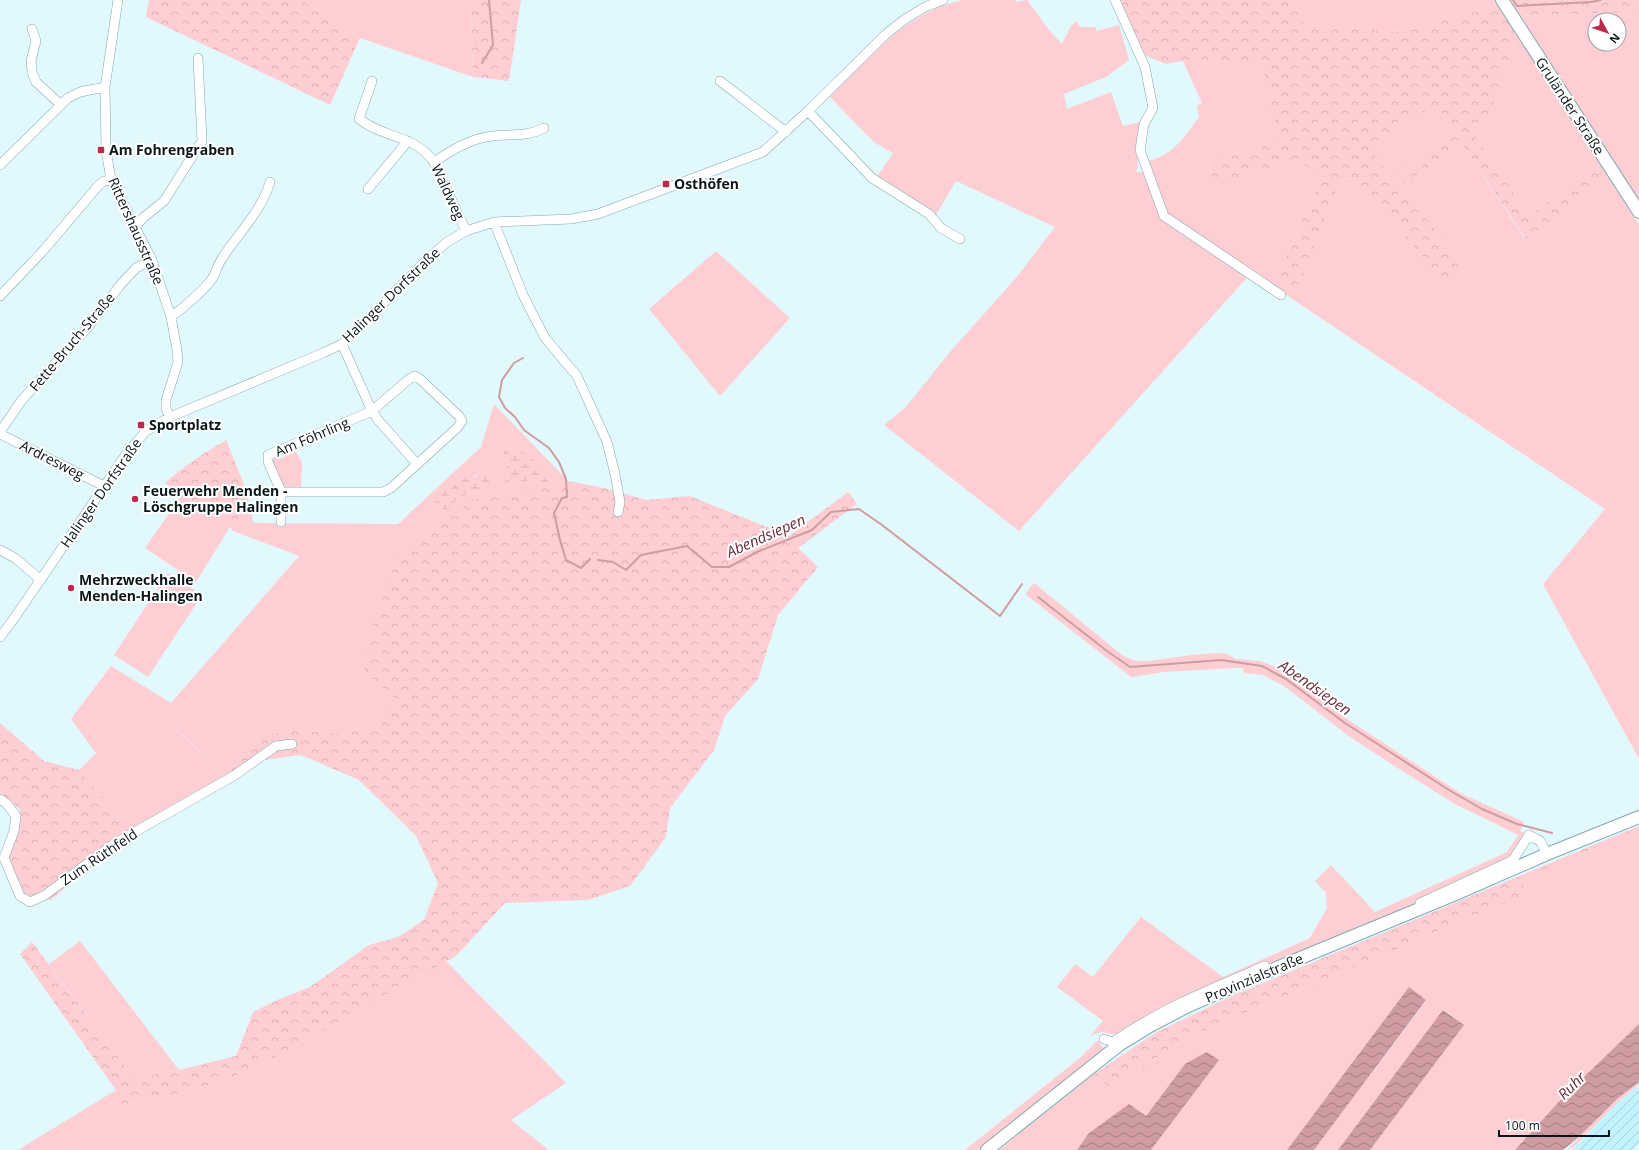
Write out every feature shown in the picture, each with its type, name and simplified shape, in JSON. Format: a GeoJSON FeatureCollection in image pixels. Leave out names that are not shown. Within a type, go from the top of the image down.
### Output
{"type":"FeatureCollection","features":[{"type":"Feature","properties":{"kind":"main road","name":"Gruländer Straße"},"geometry":{"type":"LineString","coordinates":[[1502,0],[1639,212]]}},
{"type":"Feature","properties":{"kind":"main road","name":"Provinzialstraße"},"geometry":{"type":"LineString","coordinates":[[988,1150],[1119,1046],[1150,1026],[1188,1006],[1639,817]]}},
{"type":"Feature","properties":{"kind":"street","name":"Rittershausstraße"},"geometry":{"type":"LineString","coordinates":[[118,0],[105,87],[106,150],[111,180],[152,260],[171,317],[178,362],[166,400],[166,409],[170,417]]}},
{"type":"Feature","properties":{"kind":"street","name":"Halinger Dorfstraße"},"geometry":{"type":"LineString","coordinates":[[0,638],[104,486],[136,442],[146,431],[170,417],[342,344],[431,256],[447,242],[466,231],[494,222],[571,219],[598,214],[764,152],[885,35],[905,19],[925,7],[943,0]]}},
{"type":"Feature","properties":{"kind":"street"},"geometry":{"type":"LineString","coordinates":[[1115,0],[1145,67],[1153,108],[1144,124],[1140,150],[1164,216],[1281,295]]}},
{"type":"Feature","properties":{"kind":"street"},"geometry":{"type":"LineString","coordinates":[[32,29],[36,41],[31,61],[32,72],[36,82],[60,104]]}},
{"type":"Feature","properties":{"kind":"street"},"geometry":{"type":"LineString","coordinates":[[135,227],[144,217],[164,202],[202,141],[198,58]]}},
{"type":"Feature","properties":{"kind":"street","name":"Waldweg"},"geometry":{"type":"LineString","coordinates":[[372,81],[359,119],[377,130],[408,141],[428,153],[434,162],[466,231]]}},
{"type":"Feature","properties":{"kind":"street"},"geometry":{"type":"LineString","coordinates":[[720,82],[786,132]]}},
{"type":"Feature","properties":{"kind":"street"},"geometry":{"type":"LineString","coordinates":[[0,165],[60,104],[68,98],[80,92],[105,87]]}},
{"type":"Feature","properties":{"kind":"street"},"geometry":{"type":"LineString","coordinates":[[808,111],[872,178],[929,214],[941,228],[960,239]]}},
{"type":"Feature","properties":{"kind":"street"},"geometry":{"type":"LineString","coordinates":[[434,162],[450,151],[477,139],[492,136],[534,134],[544,128]]}},
{"type":"Feature","properties":{"kind":"street"},"geometry":{"type":"LineString","coordinates":[[368,190],[408,141]]}},
{"type":"Feature","properties":{"kind":"street"},"geometry":{"type":"LineString","coordinates":[[0,296],[42,252],[98,186],[104,181],[111,180]]}},
{"type":"Feature","properties":{"kind":"street"},"geometry":{"type":"LineString","coordinates":[[171,317],[182,309],[212,279],[222,258],[267,192],[270,182]]}},
{"type":"Feature","properties":{"kind":"street"},"geometry":{"type":"LineString","coordinates":[[494,222],[524,295],[545,338],[577,376],[606,442],[620,502],[618,512]]}},
{"type":"Feature","properties":{"kind":"street","name":"Fette-Bruch-Straße"},"geometry":{"type":"LineString","coordinates":[[0,433],[22,402],[88,327],[121,284],[136,268],[152,260]]}},
{"type":"Feature","properties":{"kind":"street"},"geometry":{"type":"LineString","coordinates":[[342,344],[372,411],[378,420],[417,464]]}},
{"type":"Feature","properties":{"kind":"street","name":"Am Föhrling"},"geometry":{"type":"LineString","coordinates":[[415,376],[459,416],[462,421],[457,428],[417,464],[391,488],[383,492],[285,492],[281,491],[268,462],[268,455],[372,411],[409,379],[415,376]]}},
{"type":"Feature","properties":{"kind":"street","name":"Ardresweg"},"geometry":{"type":"LineString","coordinates":[[0,433],[104,486]]}},
{"type":"Feature","properties":{"kind":"street"},"geometry":{"type":"LineString","coordinates":[[281,491],[281,522]]}},
{"type":"Feature","properties":{"kind":"street"},"geometry":{"type":"LineString","coordinates":[[0,550],[15,558],[41,580]]}},
{"type":"Feature","properties":{"kind":"street","name":"Zum Rüthfeld"},"geometry":{"type":"LineString","coordinates":[[0,799],[7,804],[16,816],[14,831],[4,858],[20,896],[30,902],[45,895],[112,845],[235,775],[276,746],[292,744]]}},
{"type":"Feature","properties":{"kind":"street","name":"Provinzialstraße"},"geometry":{"type":"LineString","coordinates":[[1104,1039],[1113,1042],[1149,1019],[1189,998],[1482,875],[1513,860],[1529,835],[1540,841],[1548,854]]}},
{"type":"Feature","properties":{"kind":"shaded area"},"geometry":{"type":"Polygon","coordinates":[[[1639,1084],[1639,1144],[1632,1150],[1572,1150],[1616,1104],[1639,1084]]]}},
{"type":"Feature","properties":{"kind":"green space"},"geometry":{"type":"Polygon","coordinates":[[[149,0],[301,0],[360,38],[330,105],[146,17],[149,0]]]}},
{"type":"Feature","properties":{"kind":"green space"},"geometry":{"type":"Polygon","coordinates":[[[301,0],[471,0],[473,77],[360,38],[301,0]]]}},
{"type":"Feature","properties":{"kind":"green space"},"geometry":{"type":"Polygon","coordinates":[[[471,0],[521,0],[509,81],[473,77],[471,0]]]}},
{"type":"Feature","properties":{"kind":"green space"},"geometry":{"type":"Polygon","coordinates":[[[962,0],[1016,0],[1017,2],[1027,0],[1049,30],[1062,44],[1071,26],[1076,21],[1080,27],[1095,27],[1097,31],[1119,25],[1129,60],[1106,77],[1064,94],[1067,109],[1111,92],[1123,126],[1140,122],[1137,172],[1152,173],[1147,162],[1165,154],[1177,145],[1199,117],[1197,106],[1202,103],[1183,61],[1261,59],[1280,140],[1208,161],[1213,184],[1297,159],[1321,178],[1276,280],[1296,290],[1340,181],[1356,177],[1448,287],[1466,268],[1368,148],[1436,104],[1455,132],[1397,175],[1404,184],[1462,144],[1525,239],[1608,176],[1639,225],[1639,759],[1543,584],[1605,509],[1252,272],[1019,531],[884,425],[906,407],[950,352],[1016,278],[1055,227],[956,181],[936,215],[877,177],[893,153],[874,142],[830,97],[874,52],[906,26],[923,15],[942,6],[962,0]]]}},
{"type":"Feature","properties":{"kind":"green space"},"geometry":{"type":"Polygon","coordinates":[[[1119,0],[1292,0],[1305,25],[1401,32],[1499,5],[1517,33],[1489,117],[1470,129],[1529,215],[1600,163],[1608,176],[1526,239],[1462,144],[1404,184],[1397,175],[1454,132],[1436,104],[1369,148],[1466,268],[1448,287],[1355,177],[1340,181],[1297,290],[1276,280],[1321,178],[1297,159],[1213,185],[1208,161],[1279,140],[1261,60],[1183,61],[1166,64],[1142,54],[1119,0]]]}},
{"type":"Feature","properties":{"kind":"green space"},"geometry":{"type":"Polygon","coordinates":[[[1292,0],[1496,0],[1499,5],[1401,32],[1305,25],[1292,0]]]}},
{"type":"Feature","properties":{"kind":"green space"},"geometry":{"type":"Polygon","coordinates":[[[1509,0],[1639,0],[1639,12],[1587,12],[1587,14],[1519,16],[1509,0]]]}},
{"type":"Feature","properties":{"kind":"green space"},"geometry":{"type":"Polygon","coordinates":[[[1627,12],[1639,12],[1639,204],[1519,16],[1587,14],[1587,52],[1627,52],[1627,12]]]}},
{"type":"Feature","properties":{"kind":"green space"},"geometry":{"type":"Polygon","coordinates":[[[1517,33],[1600,163],[1529,215],[1470,129],[1489,117],[1517,33]]]}},
{"type":"Feature","properties":{"kind":"green space"},"geometry":{"type":"Polygon","coordinates":[[[716,251],[790,318],[720,396],[649,309],[716,251]]]}},
{"type":"Feature","properties":{"kind":"green space"},"geometry":{"type":"Polygon","coordinates":[[[494,404],[568,481],[467,514],[463,517],[396,698],[377,723],[346,734],[294,730],[258,736],[224,767],[169,724],[230,778],[133,830],[79,770],[96,753],[71,719],[111,666],[171,703],[299,556],[233,531],[230,527],[253,523],[398,524],[481,447],[494,404]],[[484,469],[436,506],[463,513],[455,506],[454,502],[469,493],[487,490],[484,469]],[[549,475],[509,478],[506,481],[508,485],[528,481],[548,484],[549,475]]]}},
{"type":"Feature","properties":{"kind":"green space"},"geometry":{"type":"Polygon","coordinates":[[[226,440],[247,492],[253,523],[230,527],[165,483],[194,460],[226,440]]]}},
{"type":"Feature","properties":{"kind":"green space"},"geometry":{"type":"Polygon","coordinates":[[[294,447],[302,463],[301,489],[284,488],[272,461],[273,457],[277,454],[280,459],[294,453],[292,448],[294,447]]]}},
{"type":"Feature","properties":{"kind":"green space"},"geometry":{"type":"Polygon","coordinates":[[[515,449],[527,454],[549,475],[548,484],[528,481],[508,485],[505,481],[509,478],[504,451],[515,449]]]}},
{"type":"Feature","properties":{"kind":"green space"},"geometry":{"type":"Polygon","coordinates":[[[484,469],[491,476],[491,485],[487,490],[469,493],[454,502],[455,506],[464,513],[462,515],[436,506],[435,497],[469,476],[474,478],[484,469]]]}},
{"type":"Feature","properties":{"kind":"green space"},"geometry":{"type":"Polygon","coordinates":[[[568,481],[604,488],[647,500],[690,496],[789,536],[848,492],[857,504],[798,548],[818,567],[778,615],[758,679],[725,716],[714,750],[670,808],[666,837],[630,886],[588,900],[505,903],[456,956],[248,1072],[190,1091],[123,1105],[116,1090],[20,954],[32,942],[134,1078],[179,1070],[236,1056],[253,1012],[277,1000],[310,987],[369,945],[398,937],[424,920],[438,883],[416,836],[359,780],[301,755],[264,760],[230,778],[161,716],[224,767],[258,736],[294,730],[346,734],[377,723],[395,698],[364,672],[375,618],[399,554],[451,516],[463,517],[467,514],[463,510],[464,501],[546,488],[568,481]]]}},
{"type":"Feature","properties":{"kind":"green space"},"geometry":{"type":"Polygon","coordinates":[[[182,495],[230,527],[196,582],[145,548],[182,495]]]}},
{"type":"Feature","properties":{"kind":"green space"},"geometry":{"type":"Polygon","coordinates":[[[168,573],[202,595],[148,677],[114,655],[168,573]]]}},
{"type":"Feature","properties":{"kind":"green space"},"geometry":{"type":"Polygon","coordinates":[[[1034,583],[1122,655],[1135,661],[1148,661],[1217,653],[1227,654],[1236,659],[1260,661],[1276,667],[1335,711],[1460,793],[1524,822],[1520,831],[1529,835],[1513,860],[1122,1036],[1101,1032],[1090,1036],[1103,1021],[1057,987],[1075,964],[1093,977],[1141,917],[1223,977],[1310,938],[1327,908],[1326,893],[1315,881],[1331,865],[1375,912],[1507,852],[1518,835],[1455,804],[1350,737],[1284,686],[1263,675],[1244,673],[1243,668],[1235,668],[1164,672],[1131,677],[1025,594],[1034,583]]]}},
{"type":"Feature","properties":{"kind":"green space"},"geometry":{"type":"Polygon","coordinates":[[[0,723],[44,761],[79,770],[133,830],[51,900],[26,896],[7,856],[20,825],[20,809],[0,793],[0,723]]]}},
{"type":"Feature","properties":{"kind":"green space"},"geometry":{"type":"Polygon","coordinates":[[[1639,826],[1639,830],[1523,879],[1524,895],[1198,1033],[1108,1087],[1094,1074],[1155,1033],[1234,995],[1639,826]]]}},
{"type":"Feature","properties":{"kind":"green space"},"geometry":{"type":"Polygon","coordinates":[[[1639,830],[1639,1024],[1565,1095],[1515,1150],[1370,1150],[1464,1025],[1444,1010],[1338,1150],[1314,1150],[1426,1001],[1409,988],[1287,1150],[1151,1150],[1219,1060],[1185,1064],[1146,1116],[1089,1133],[1077,1150],[999,1150],[1094,1074],[1108,1087],[1198,1033],[1524,895],[1523,879],[1639,830]]]}},
{"type":"Feature","properties":{"kind":"green space"},"geometry":{"type":"Polygon","coordinates":[[[80,941],[179,1070],[134,1078],[49,964],[80,941]]]}},
{"type":"Feature","properties":{"kind":"green space"},"geometry":{"type":"Polygon","coordinates":[[[446,961],[566,1083],[511,1120],[549,1150],[18,1150],[116,1090],[123,1105],[190,1091],[248,1072],[446,961]]]}},
{"type":"Feature","properties":{"kind":"green space"},"geometry":{"type":"Polygon","coordinates":[[[1098,1040],[1104,1049],[978,1150],[965,1150],[1081,1057],[1098,1040]]]}},
{"type":"Feature","properties":{"kind":"green space"},"geometry":{"type":"Polygon","coordinates":[[[1639,1082],[1639,1084],[1616,1104],[1574,1147],[1567,1150],[1617,1099],[1639,1082]]]}},
{"type":"Feature","properties":{"kind":"water"},"geometry":{"type":"Polygon","coordinates":[[[1409,987],[1426,1000],[1314,1150],[1287,1150],[1409,987]]]}},
{"type":"Feature","properties":{"kind":"water"},"geometry":{"type":"Polygon","coordinates":[[[1443,1010],[1464,1025],[1370,1150],[1338,1150],[1443,1010]]]}},
{"type":"Feature","properties":{"kind":"water"},"geometry":{"type":"Polygon","coordinates":[[[1639,1024],[1639,1082],[1617,1099],[1580,1136],[1563,1150],[1515,1150],[1565,1095],[1639,1024]]]}},
{"type":"Feature","properties":{"kind":"water"},"geometry":{"type":"Polygon","coordinates":[[[1207,1052],[1219,1060],[1151,1150],[1077,1150],[1089,1133],[1129,1104],[1146,1116],[1185,1064],[1207,1052]]]}},
{"type":"Feature","properties":{"kind":"waterway","name":"Abendsiepen"},"geometry":{"type":"LineString","coordinates":[[482,63],[493,45],[489,0]]}},
{"type":"Feature","properties":{"kind":"waterway"},"geometry":{"type":"LineString","coordinates":[[1513,0],[1517,6],[1591,2],[1601,0]]}},
{"type":"Feature","properties":{"kind":"waterway","name":"Abendsiepen"},"geometry":{"type":"LineString","coordinates":[[523,358],[514,363],[502,380],[499,397],[505,408],[515,417],[524,430],[549,448],[559,462],[566,479],[567,497],[562,498],[554,513],[566,560],[581,568],[590,559]]}},
{"type":"Feature","properties":{"kind":"waterway","name":"Abendsiepen"},"geometry":{"type":"LineString","coordinates":[[598,560],[613,562],[626,570],[641,555],[687,546],[712,567],[729,567],[757,552],[812,530],[831,512],[859,509],[1000,616],[1022,584]]}},
{"type":"Feature","properties":{"kind":"waterway","name":"Abendsiepen"},"geometry":{"type":"LineString","coordinates":[[1038,597],[1130,667],[1221,660],[1262,666],[1286,679],[1345,723],[1449,790],[1482,809],[1517,824],[1552,833]]}},
{"type":"Feature","properties":{"kind":"place","name":"Am Fohrengraben"},"geometry":{"type":"Point","coordinates":[101,150]}},
{"type":"Feature","properties":{"kind":"place","name":"Osthöfen"},"geometry":{"type":"Point","coordinates":[666,184]}},
{"type":"Feature","properties":{"kind":"place","name":"Sportplatz"},"geometry":{"type":"Point","coordinates":[141,425]}},
{"type":"Feature","properties":{"kind":"place","name":"Feuerwehr Menden - Löschgruppe Halingen"},"geometry":{"type":"Point","coordinates":[135,499]}},
{"type":"Feature","properties":{"kind":"place","name":"Mehrzweckhalle Menden-Halingen"},"geometry":{"type":"Point","coordinates":[71,588]}},
{"type":"Feature","properties":{"kind":"water label","name":"Ruhr"},"geometry":{"type":"Point","coordinates":[1572,1086]}}]}
